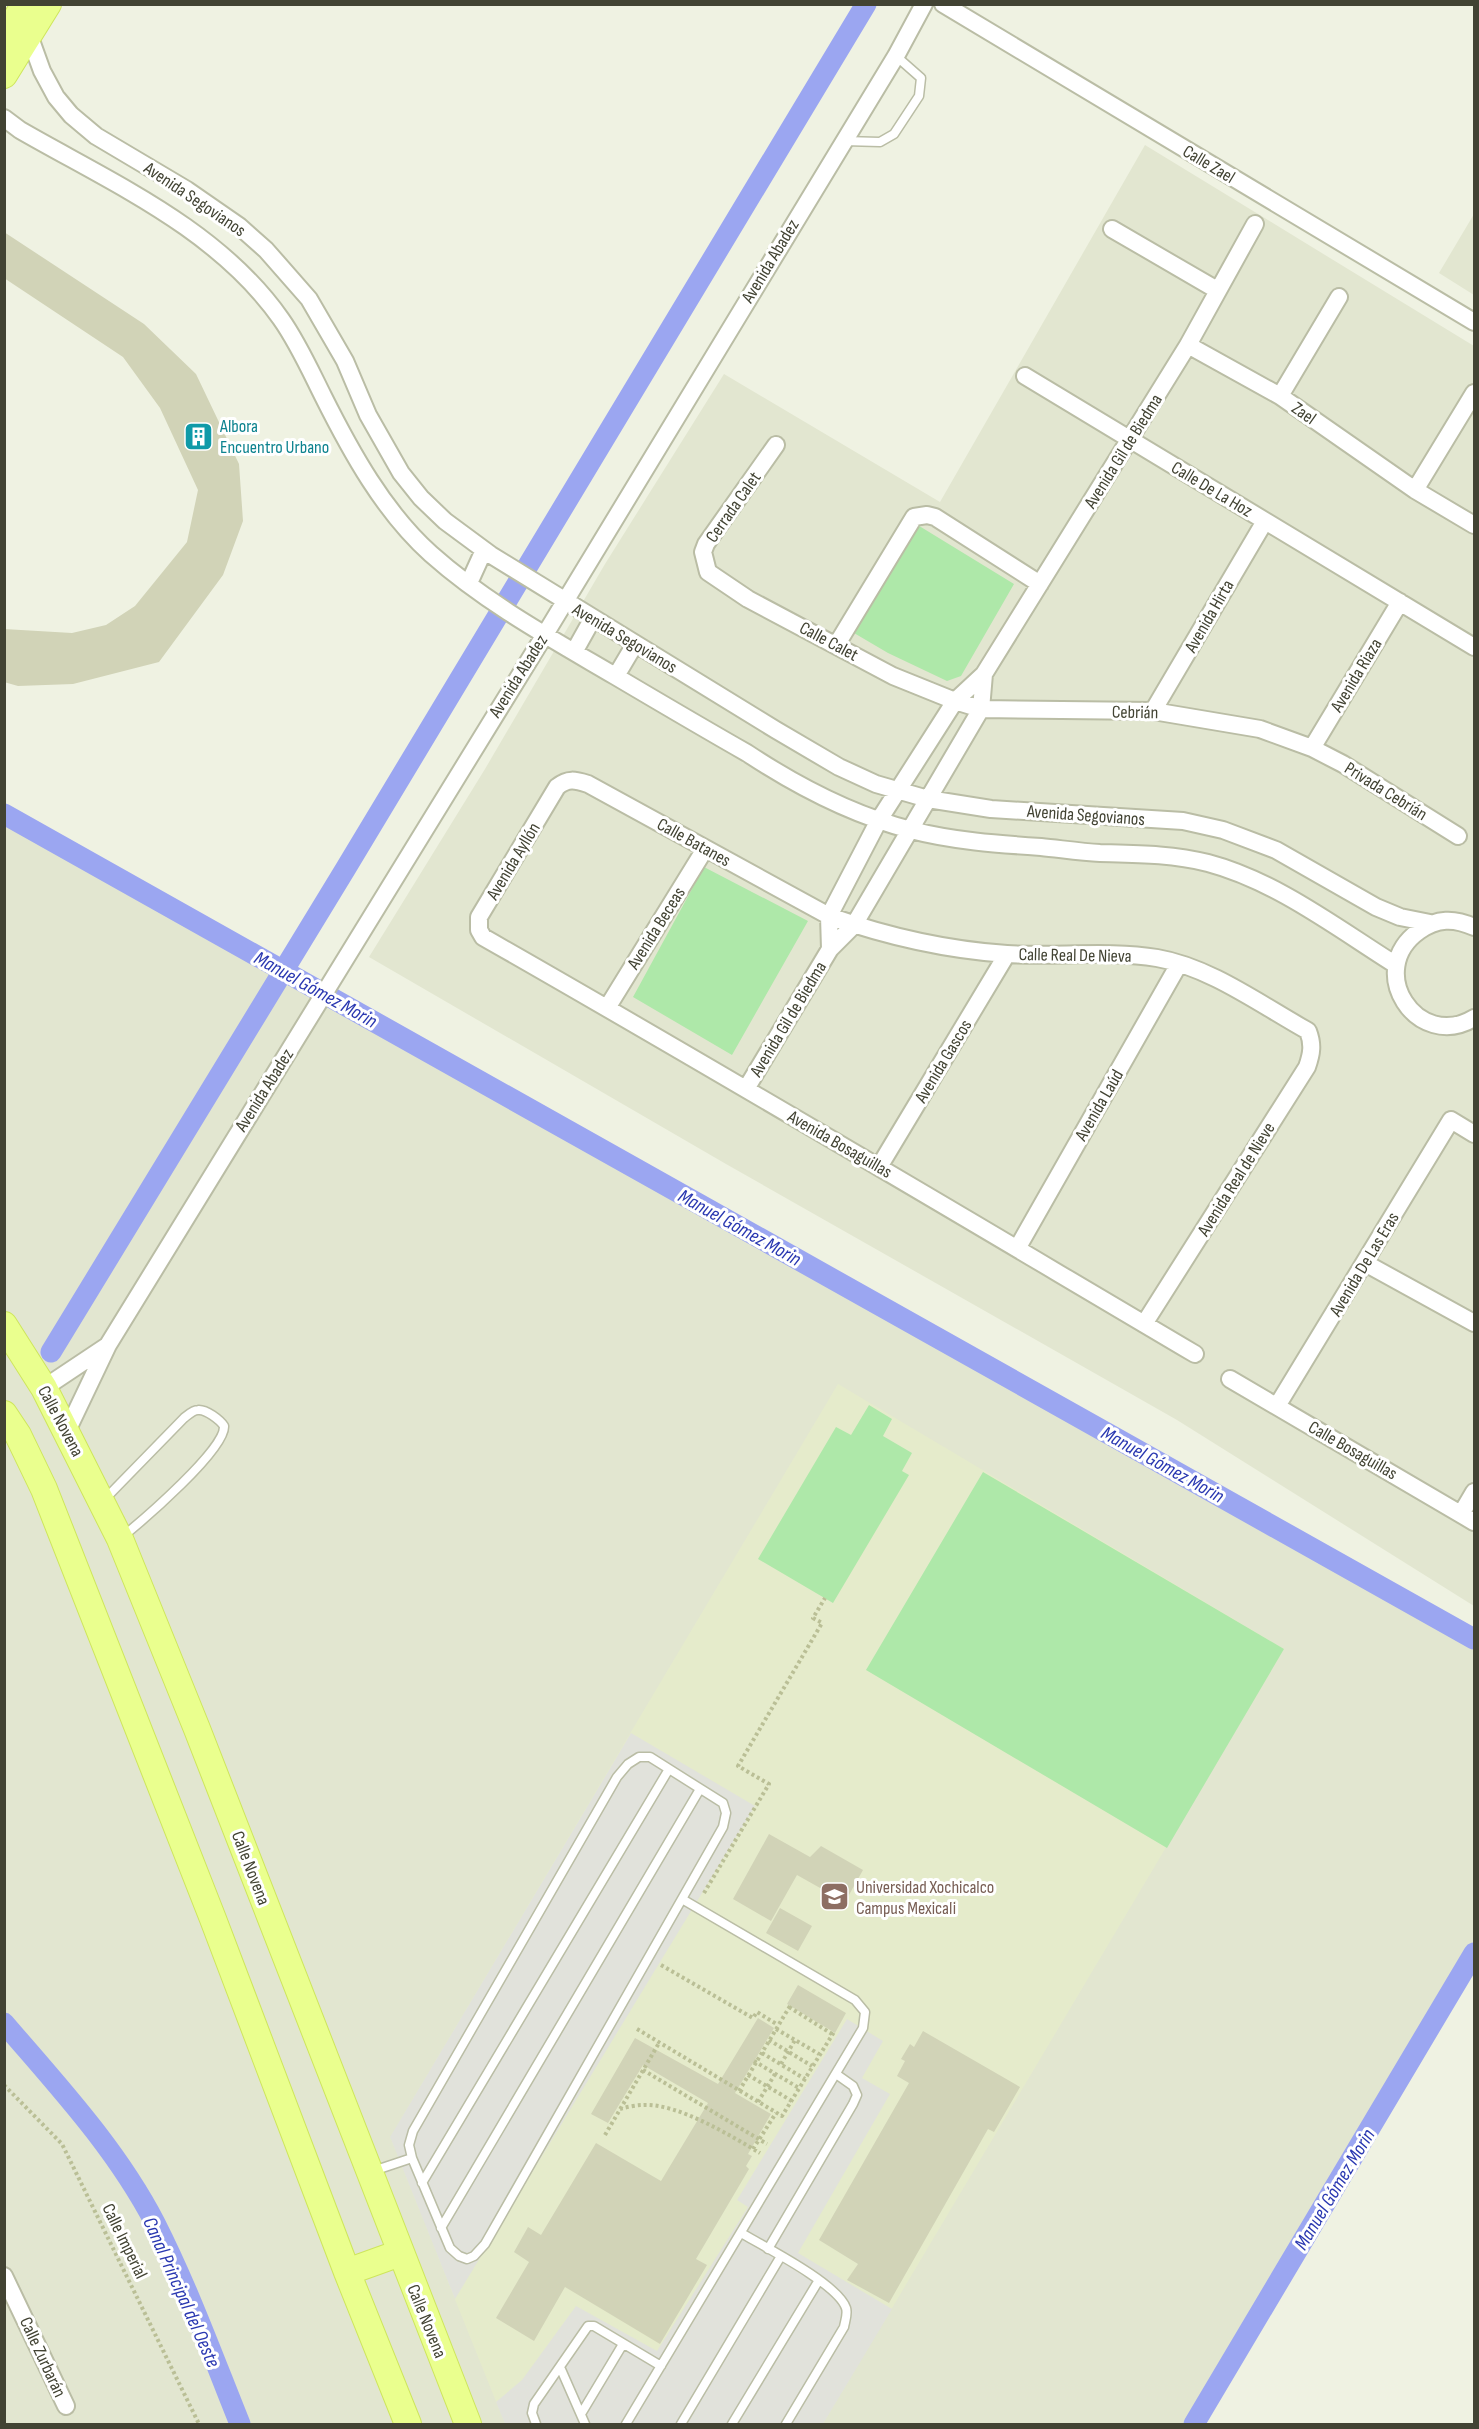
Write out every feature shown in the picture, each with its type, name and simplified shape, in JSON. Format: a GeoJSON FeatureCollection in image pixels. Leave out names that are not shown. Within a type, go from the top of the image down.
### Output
{"type":"FeatureCollection","features":[{"type":"Feature","properties":{"kind":"main road"},"geometry":{"type":"LineString","coordinates":[[4,75],[26,4]]}},
{"type":"Feature","properties":{"kind":"main road"},"geometry":{"type":"LineString","coordinates":[[17,36],[48,4]]}},
{"type":"Feature","properties":{"kind":"main road","name":"Calle Novena"},"geometry":{"type":"LineString","coordinates":[[4,1325],[44,1388],[120,1539],[197,1729],[468,2424]]}},
{"type":"Feature","properties":{"kind":"main road"},"geometry":{"type":"LineString","coordinates":[[4,1414],[18,1435],[44,1489],[213,1919],[346,2272],[408,2424]]}},
{"type":"Feature","properties":{"kind":"main road"},"geometry":{"type":"LineString","coordinates":[[346,2272],[400,2253]]}},
{"type":"Feature","properties":{"kind":"street","name":"Avenida Abadez"},"geometry":{"type":"LineString","coordinates":[[67,1431],[108,1345],[896,56],[924,4]]}},
{"type":"Feature","properties":{"kind":"street","name":"Calle Zael"},"geometry":{"type":"LineString","coordinates":[[943,4],[1474,322]]}},
{"type":"Feature","properties":{"kind":"street","name":"Avenida Segovianos"},"geometry":{"type":"LineString","coordinates":[[17,36],[42,71],[56,97],[71,115],[96,136],[187,190],[239,226],[266,250],[309,299],[345,361],[368,415],[401,473],[421,498],[445,521],[488,553],[564,601],[839,767],[896,792],[992,809],[1183,821],[1223,830],[1276,850],[1376,907],[1400,917],[1430,923],[1446,920],[1461,921],[1474,927]]}},
{"type":"Feature","properties":{"kind":"street","name":"Avenida Segovianos"},"geometry":{"type":"LineString","coordinates":[[4,118],[30,136],[166,214],[207,243],[250,281],[280,318],[298,346],[356,456],[398,519],[431,554],[543,636],[616,676],[778,774],[817,795],[879,820],[910,830],[975,842],[1101,853],[1122,852],[1176,856],[1210,864],[1244,875],[1274,891],[1396,965]]}},
{"type":"Feature","properties":{"kind":"street","name":"Avenida Gil de Biedma"},"geometry":{"type":"LineString","coordinates":[[830,949],[829,916],[879,820],[955,701],[984,674],[1131,440],[1188,345],[1255,224]]}},
{"type":"Feature","properties":{"kind":"street"},"geometry":{"type":"LineString","coordinates":[[1112,229],[1217,290]]}},
{"type":"Feature","properties":{"kind":"street"},"geometry":{"type":"LineString","coordinates":[[1280,396],[1339,297]]}},
{"type":"Feature","properties":{"kind":"street","name":"Zael"},"geometry":{"type":"LineString","coordinates":[[1188,345],[1280,396],[1415,490],[1474,525]]}},
{"type":"Feature","properties":{"kind":"street","name":"Calle De La Hoz"},"geometry":{"type":"LineString","coordinates":[[1025,376],[1474,647]]}},
{"type":"Feature","properties":{"kind":"street"},"geometry":{"type":"LineString","coordinates":[[1415,490],[1474,393]]}},
{"type":"Feature","properties":{"kind":"street","name":"Cerrada Calet"},"geometry":{"type":"LineString","coordinates":[[708,572],[703,552],[706,544],[776,445]]}},
{"type":"Feature","properties":{"kind":"street"},"geometry":{"type":"LineString","coordinates":[[837,644],[910,521],[920,515],[935,517],[1040,584]]}},
{"type":"Feature","properties":{"kind":"street","name":"Avenida Hirta"},"geometry":{"type":"LineString","coordinates":[[1153,711],[1264,521]]}},
{"type":"Feature","properties":{"kind":"street"},"geometry":{"type":"LineString","coordinates":[[472,585],[488,553]]}},
{"type":"Feature","properties":{"kind":"street","name":"Calle Calet"},"geometry":{"type":"LineString","coordinates":[[708,572],[748,598],[837,644],[892,676],[955,701]]}},
{"type":"Feature","properties":{"kind":"street","name":"Avenida Riaza"},"geometry":{"type":"LineString","coordinates":[[1312,748],[1400,602]]}},
{"type":"Feature","properties":{"kind":"street"},"geometry":{"type":"LineString","coordinates":[[574,652],[593,618]]}},
{"type":"Feature","properties":{"kind":"street"},"geometry":{"type":"LineString","coordinates":[[616,676],[635,644]]}},
{"type":"Feature","properties":{"kind":"street","name":"Avenida Gil de Biedma"},"geometry":{"type":"LineString","coordinates":[[746,1089],[830,949],[854,925],[981,709],[984,674]]}},
{"type":"Feature","properties":{"kind":"street","name":"Cebrián"},"geometry":{"type":"LineString","coordinates":[[955,701],[981,709],[1153,711],[1260,729],[1312,748]]}},
{"type":"Feature","properties":{"kind":"street","name":"Privada Cebrián"},"geometry":{"type":"LineString","coordinates":[[1312,748],[1343,764],[1458,836]]}},
{"type":"Feature","properties":{"kind":"street","name":"Calle Batanes"},"geometry":{"type":"LineString","coordinates":[[557,788],[564,781],[575,780],[588,784],[829,916]]}},
{"type":"Feature","properties":{"kind":"street","name":"Avenida Ayllón"},"geometry":{"type":"LineString","coordinates":[[483,937],[479,930],[479,917],[557,788]]}},
{"type":"Feature","properties":{"kind":"street","name":"Avenida Beceas"},"geometry":{"type":"LineString","coordinates":[[607,1008],[705,849]]}},
{"type":"Feature","properties":{"kind":"street","name":"Calle Real De Nieva"},"geometry":{"type":"LineString","coordinates":[[829,916],[885,934],[1007,954],[1067,953],[1156,958],[1196,968],[1308,1031]]}},
{"type":"Feature","properties":{"kind":"street"},"geometry":{"type":"LineString","coordinates":[[1430,923],[1407,939],[1396,965],[1395,980],[1400,996],[1409,1009],[1421,1019],[1436,1025],[1452,1026],[1474,1018]]}},
{"type":"Feature","properties":{"kind":"street","name":"Avenida Bosaguillas"},"geometry":{"type":"LineString","coordinates":[[483,937],[1018,1247],[1195,1354]]}},
{"type":"Feature","properties":{"kind":"street","name":"Avenida Gascos"},"geometry":{"type":"LineString","coordinates":[[879,1167],[1007,954]]}},
{"type":"Feature","properties":{"kind":"street","name":"Avenida Laúd"},"geometry":{"type":"LineString","coordinates":[[1018,1247],[1179,964]]}},
{"type":"Feature","properties":{"kind":"street","name":"Avenida Real de Nieve"},"geometry":{"type":"LineString","coordinates":[[1144,1324],[1307,1067],[1312,1054],[1312,1041],[1308,1031]]}},
{"type":"Feature","properties":{"kind":"street","name":"Avenida De Las Eras"},"geometry":{"type":"LineString","coordinates":[[1277,1406],[1451,1120],[1474,1134]]}},
{"type":"Feature","properties":{"kind":"street"},"geometry":{"type":"LineString","coordinates":[[1365,1263],[1474,1323]]}},
{"type":"Feature","properties":{"kind":"street","name":"Avenida Abadez"},"geometry":{"type":"LineString","coordinates":[[44,1388],[108,1345]]}},
{"type":"Feature","properties":{"kind":"street","name":"Calle Bosaguillas"},"geometry":{"type":"LineString","coordinates":[[1230,1379],[1468,1518]]}},
{"type":"Feature","properties":{"kind":"street"},"geometry":{"type":"LineString","coordinates":[[1468,1518],[1474,1492]]}},
{"type":"Feature","properties":{"kind":"street","name":"Calle Zurbarán"},"geometry":{"type":"LineString","coordinates":[[4,2276],[66,2406]]}},
{"type":"Feature","properties":{"kind":"lane"},"geometry":{"type":"LineString","coordinates":[[844,141],[880,142],[894,134],[919,96],[921,78],[896,56]]}},
{"type":"Feature","properties":{"kind":"lane"},"geometry":{"type":"LineString","coordinates":[[102,1502],[190,1414],[201,1409],[221,1421],[225,1431],[214,1449],[154,1511],[120,1539]]}},
{"type":"Feature","properties":{"kind":"lane"},"geometry":{"type":"LineString","coordinates":[[639,1757],[650,1757],[700,1789],[723,1803],[726,1813],[723,1827],[485,2244],[474,2256],[466,2259],[459,2256],[450,2248],[412,2158],[409,2145],[412,2131],[616,1777],[628,1764],[639,1757]]}},
{"type":"Feature","properties":{"kind":"lane"},"geometry":{"type":"LineString","coordinates":[[422,2183],[669,1769]]}},
{"type":"Feature","properties":{"kind":"lane"},"geometry":{"type":"LineString","coordinates":[[441,2228],[700,1789]]}},
{"type":"Feature","properties":{"kind":"lane"},"geometry":{"type":"LineString","coordinates":[[626,2424],[863,2028],[865,2012],[855,2000],[682,1899]]}},
{"type":"Feature","properties":{"kind":"lane"},"geometry":{"type":"LineString","coordinates":[[768,2249],[857,2095],[853,2086],[836,2074]]}},
{"type":"Feature","properties":{"kind":"lane"},"geometry":{"type":"LineString","coordinates":[[369,2172],[412,2158]]}},
{"type":"Feature","properties":{"kind":"lane"},"geometry":{"type":"LineString","coordinates":[[741,2233],[819,2280],[843,2301],[847,2312],[844,2326],[786,2424]]}},
{"type":"Feature","properties":{"kind":"lane"},"geometry":{"type":"LineString","coordinates":[[681,2424],[781,2256]]}},
{"type":"Feature","properties":{"kind":"lane"},"geometry":{"type":"LineString","coordinates":[[732,2424],[819,2280]]}},
{"type":"Feature","properties":{"kind":"lane"},"geometry":{"type":"LineString","coordinates":[[536,2424],[532,2413],[534,2404],[588,2326],[594,2326],[661,2366]]}},
{"type":"Feature","properties":{"kind":"lane"},"geometry":{"type":"LineString","coordinates":[[581,2414],[623,2343]]}},
{"type":"Feature","properties":{"kind":"lane"},"geometry":{"type":"LineString","coordinates":[[560,2367],[585,2424]]}},
{"type":"Feature","properties":{"kind":"path"},"geometry":{"type":"LineString","coordinates":[[704,1894],[769,1784],[738,1766],[822,1623],[813,1618],[825,1599]]}},
{"type":"Feature","properties":{"kind":"path"},"geometry":{"type":"LineString","coordinates":[[662,1965],[753,2018],[757,2012],[795,2040],[819,2054]]}},
{"type":"Feature","properties":{"kind":"path"},"geometry":{"type":"LineString","coordinates":[[637,2029],[739,2091],[782,2116],[833,2033],[789,2006],[739,2091]]}},
{"type":"Feature","properties":{"kind":"path"},"geometry":{"type":"LineString","coordinates":[[769,2040],[813,2066]]}},
{"type":"Feature","properties":{"kind":"path"},"geometry":{"type":"LineString","coordinates":[[781,2064],[795,2040]]}},
{"type":"Feature","properties":{"kind":"path"},"geometry":{"type":"LineString","coordinates":[[605,2135],[660,2043]]}},
{"type":"Feature","properties":{"kind":"path"},"geometry":{"type":"LineString","coordinates":[[760,2052],[805,2079]]}},
{"type":"Feature","properties":{"kind":"path"},"geometry":{"type":"LineString","coordinates":[[755,2062],[799,2088]]}},
{"type":"Feature","properties":{"kind":"path"},"geometry":{"type":"LineString","coordinates":[[643,2070],[767,2144]]}},
{"type":"Feature","properties":{"kind":"path"},"geometry":{"type":"LineString","coordinates":[[758,2102],[775,2074]]}},
{"type":"Feature","properties":{"kind":"path"},"geometry":{"type":"LineString","coordinates":[[748,2076],[792,2101]]}},
{"type":"Feature","properties":{"kind":"path","name":"Calle Imperial"},"geometry":{"type":"LineString","coordinates":[[4,2085],[62,2144],[199,2424]]}},
{"type":"Feature","properties":{"kind":"path"},"geometry":{"type":"LineString","coordinates":[[620,2109],[645,2104],[679,2111],[729,2134],[760,2153]]}},
{"type":"Feature","properties":{"kind":"path"},"geometry":{"type":"LineString","coordinates":[[753,2149],[776,2113]]}},
{"type":"Feature","properties":{"kind":"shaded area"},"geometry":{"type":"Polygon","coordinates":[[[1145,145],[1474,346],[1474,1606],[1177,1420],[726,1164],[369,957],[485,769],[605,564],[724,374],[940,502],[1145,145]]]}},
{"type":"Feature","properties":{"kind":"shaded area"},"geometry":{"type":"Polygon","coordinates":[[[1474,214],[1474,295],[1439,273],[1474,214]]]}},
{"type":"Feature","properties":{"kind":"shaded area"},"geometry":{"type":"Polygon","coordinates":[[[4,814],[1474,1639],[1474,1953],[1194,2424],[5,2424],[4,814]]]}},
{"type":"Feature","properties":{"kind":"shaded area","name":"Universidad Xochicalco Campus Mexicali"},"geometry":{"type":"Polygon","coordinates":[[[838,1384],[1284,1649],[823,2424],[505,2424],[390,2137],[838,1384]]]}},
{"type":"Feature","properties":{"kind":"shaded area"},"geometry":{"type":"Polygon","coordinates":[[[631,1733],[755,1806],[455,2299],[390,2137],[631,1733]]]}},
{"type":"Feature","properties":{"kind":"shaded area"},"geometry":{"type":"Polygon","coordinates":[[[847,2019],[883,2041],[862,2078],[890,2094],[798,2253],[892,2309],[823,2424],[505,2424],[496,2402],[522,2380],[576,2306],[657,2351],[748,2207],[737,2200],[847,2019]]]}},
{"type":"Feature","properties":{"kind":"green space"},"geometry":{"type":"Polygon","coordinates":[[[916,524],[1014,584],[961,676],[947,681],[888,653],[854,633],[916,524]]]}},
{"type":"Feature","properties":{"kind":"green space"},"geometry":{"type":"Polygon","coordinates":[[[704,867],[808,921],[732,1055],[633,997],[704,867]]]}},
{"type":"Feature","properties":{"kind":"green space"},"geometry":{"type":"Polygon","coordinates":[[[869,1405],[892,1419],[883,1436],[912,1453],[902,1471],[909,1475],[833,1603],[758,1559],[836,1427],[851,1435],[869,1405]]]}},
{"type":"Feature","properties":{"kind":"green space"},"geometry":{"type":"Polygon","coordinates":[[[983,1472],[1284,1649],[1167,1848],[866,1670],[983,1472]]]}},
{"type":"Feature","properties":{"kind":"building","name":"Albora Encuentro Urbano"},"geometry":{"type":"Polygon","coordinates":[[[4,232],[144,324],[196,374],[239,464],[243,521],[223,575],[159,662],[73,684],[18,686],[4,682],[4,629],[72,633],[106,625],[135,606],[187,542],[198,490],[160,408],[123,357],[4,278],[4,232]]]}},
{"type":"Feature","properties":{"kind":"building"},"geometry":{"type":"Polygon","coordinates":[[[769,1834],[810,1857],[821,1846],[863,1870],[845,1902],[797,1875],[771,1921],[733,1899],[769,1834]]]}},
{"type":"Feature","properties":{"kind":"building"},"geometry":{"type":"Polygon","coordinates":[[[780,1908],[812,1926],[798,1951],[766,1933],[780,1908]]]}},
{"type":"Feature","properties":{"kind":"building"},"geometry":{"type":"Polygon","coordinates":[[[798,1985],[846,2013],[835,2033],[787,2004],[798,1985]]]}},
{"type":"Feature","properties":{"kind":"building"},"geometry":{"type":"Polygon","coordinates":[[[758,2018],[774,2028],[735,2093],[771,2114],[748,2154],[752,2156],[746,2166],[749,2169],[696,2259],[707,2265],[660,2344],[565,2287],[534,2341],[496,2318],[529,2262],[514,2252],[528,2227],[541,2235],[596,2143],[661,2181],[708,2103],[643,2065],[608,2123],[591,2114],[635,2038],[718,2084],[758,2018]]]}},
{"type":"Feature","properties":{"kind":"building"},"geometry":{"type":"Polygon","coordinates":[[[923,2031],[1020,2087],[994,2132],[988,2129],[889,2303],[847,2280],[858,2264],[819,2240],[909,2083],[897,2076],[905,2061],[901,2059],[910,2044],[914,2047],[923,2031]]]}},
{"type":"Feature","properties":{"kind":"waterway"},"geometry":{"type":"LineString","coordinates":[[51,1352],[346,868],[866,4]]}},
{"type":"Feature","properties":{"kind":"waterway","name":"Manuel Gómez Morin"},"geometry":{"type":"LineString","coordinates":[[4,814],[1474,1639]]}},
{"type":"Feature","properties":{"kind":"waterway","name":"Manuel Gómez Morin"},"geometry":{"type":"LineString","coordinates":[[1194,2424],[1474,1953]]}},
{"type":"Feature","properties":{"kind":"waterway","name":"Canal Principal del Oeste"},"geometry":{"type":"LineString","coordinates":[[4,2023],[85,2118],[140,2195],[178,2272],[240,2424]]}},
{"type":"Feature","properties":{"kind":"place","name":"Albora Encuentro Urbano"},"geometry":{"type":"Point","coordinates":[199,436]}},
{"type":"Feature","properties":{"kind":"place","name":"Universidad Xochicalco Campus Mexicali"},"geometry":{"type":"Point","coordinates":[835,1897]}}]}
